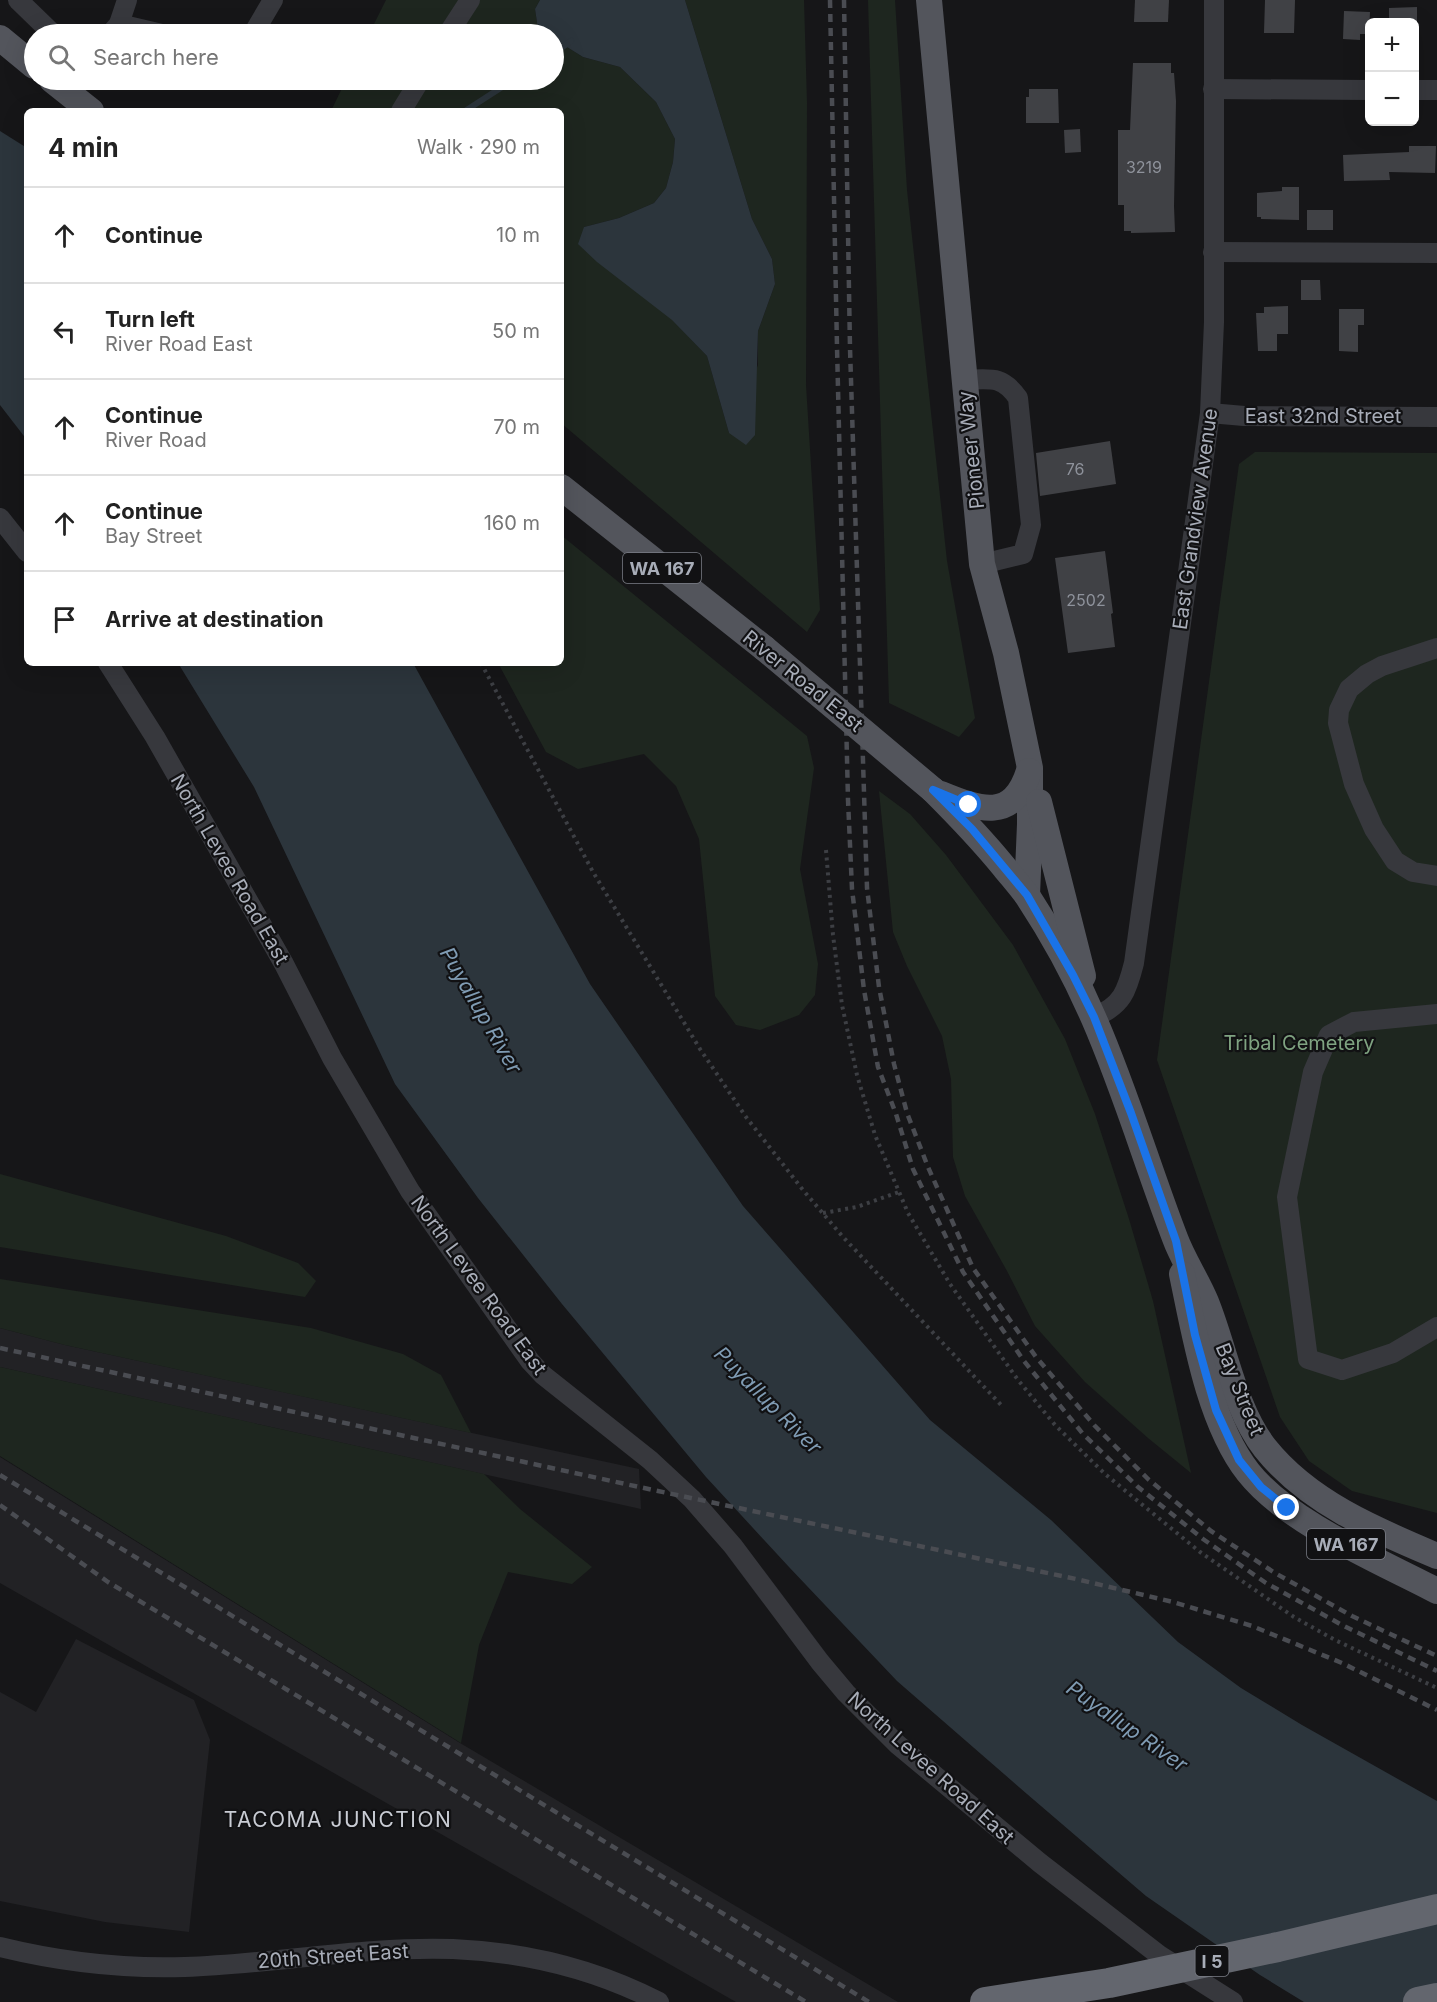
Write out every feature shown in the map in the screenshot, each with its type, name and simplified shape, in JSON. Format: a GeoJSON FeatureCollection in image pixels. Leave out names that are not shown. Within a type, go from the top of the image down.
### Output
{"type":"FeatureCollection","features":[{"type":"Feature","properties":{"kind":"highway","name":"I 5"},"geometry":{"type":"LineString","coordinates":[[985,2002],[1109,1983],[1278,1947],[1437,1909]]}},
{"type":"Feature","properties":{"kind":"highway"},"geometry":{"type":"LineString","coordinates":[[1418,2002],[1437,1998]]}},
{"type":"Feature","properties":{"kind":"main road","name":"Pioneer Way"},"geometry":{"type":"LineString","coordinates":[[929,0],[982,564],[1006,653],[1030,768],[1027,895]]}},
{"type":"Feature","properties":{"kind":"main road"},"geometry":{"type":"LineString","coordinates":[[0,38],[24,58]]}},
{"type":"Feature","properties":{"kind":"main road"},"geometry":{"type":"LineString","coordinates":[[72,90],[88,108]]}},
{"type":"Feature","properties":{"kind":"main road","name":"River Road East"},"geometry":{"type":"LineString","coordinates":[[564,489],[764,648],[933,790],[972,829],[1027,895]]}},
{"type":"Feature","properties":{"kind":"main road"},"geometry":{"type":"LineString","coordinates":[[1030,768],[1094,1017]]}},
{"type":"Feature","properties":{"kind":"main road"},"geometry":{"type":"LineString","coordinates":[[933,790],[969,805],[987,808],[1002,807],[1013,800],[1021,790],[1030,768]]}},
{"type":"Feature","properties":{"kind":"main road","name":"WA 167"},"geometry":{"type":"LineString","coordinates":[[1027,895],[1073,975],[1094,1017]]}},
{"type":"Feature","properties":{"kind":"main road","name":"Bay Street"},"geometry":{"type":"LineString","coordinates":[[1094,1017],[1176,1241],[1206,1302],[1250,1424],[1264,1447],[1292,1475],[1329,1504],[1383,1532],[1437,1556]]}},
{"type":"Feature","properties":{"kind":"main road","name":"Bay Street"},"geometry":{"type":"LineString","coordinates":[[1176,1241],[1195,1335],[1216,1410],[1239,1460],[1249,1474],[1261,1487],[1297,1515],[1437,1591]]}},
{"type":"Feature","properties":{"kind":"street"},"geometry":{"type":"LineString","coordinates":[[18,0],[43,24]]}},
{"type":"Feature","properties":{"kind":"street"},"geometry":{"type":"LineString","coordinates":[[117,24],[127,0]]}},
{"type":"Feature","properties":{"kind":"street"},"geometry":{"type":"LineString","coordinates":[[258,24],[273,0]]}},
{"type":"Feature","properties":{"kind":"street"},"geometry":{"type":"LineString","coordinates":[[454,24],[470,0]]}},
{"type":"Feature","properties":{"kind":"street","name":"East Grandview Avenue"},"geometry":{"type":"LineString","coordinates":[[1094,1017],[1108,1012],[1123,997],[1134,963],[1210,413],[1214,343],[1214,0]]}},
{"type":"Feature","properties":{"kind":"street"},"geometry":{"type":"LineString","coordinates":[[1213,89],[1365,90]]}},
{"type":"Feature","properties":{"kind":"street"},"geometry":{"type":"LineString","coordinates":[[403,108],[414,90]]}},
{"type":"Feature","properties":{"kind":"street"},"geometry":{"type":"LineString","coordinates":[[1419,90],[1437,90]]}},
{"type":"Feature","properties":{"kind":"street"},"geometry":{"type":"LineString","coordinates":[[1213,252],[1437,253]]}},
{"type":"Feature","properties":{"kind":"street"},"geometry":{"type":"LineString","coordinates":[[964,380],[999,380],[1010,387],[1018,398],[1031,525],[1023,554],[982,564]]}},
{"type":"Feature","properties":{"kind":"street","name":"East 32nd Street"},"geometry":{"type":"LineString","coordinates":[[1210,413],[1244,416],[1437,417]]}},
{"type":"Feature","properties":{"kind":"street"},"geometry":{"type":"LineString","coordinates":[[0,518],[24,548]]}},
{"type":"Feature","properties":{"kind":"street"},"geometry":{"type":"LineString","coordinates":[[1437,648],[1382,666],[1367,674],[1349,689],[1339,710],[1338,723],[1354,784],[1374,829],[1395,861],[1413,872],[1437,876]]}},
{"type":"Feature","properties":{"kind":"street","name":"North Levee Road East"},"geometry":{"type":"LineString","coordinates":[[110,666],[167,758],[284,964],[332,1058],[410,1191],[530,1361],[543,1375],[650,1460],[692,1499],[733,1546],[820,1662],[846,1693],[897,1744],[1040,1863],[1159,1955],[1233,2002]]}},
{"type":"Feature","properties":{"kind":"street"},"geometry":{"type":"LineString","coordinates":[[1437,1014],[1353,1022],[1329,1035],[1312,1072],[1287,1197],[1308,1359],[1342,1370],[1393,1353],[1437,1327]]}},
{"type":"Feature","properties":{"kind":"street","name":"20th Street East"},"geometry":{"type":"LineString","coordinates":[[0,1947],[68,1961],[137,1966],[230,1965],[385,1950],[452,1949],[549,1961],[588,1973],[658,2002]]}},
{"type":"Feature","properties":{"kind":"path"},"geometry":{"type":"LineString","coordinates":[[483,666],[593,872],[700,1049],[746,1117],[822,1214],[1003,1407]]}},
{"type":"Feature","properties":{"kind":"path"},"geometry":{"type":"LineString","coordinates":[[826,850],[842,1005],[857,1075],[875,1135],[908,1213],[950,1284],[1018,1380],[1055,1425],[1105,1474],[1200,1552],[1294,1617],[1335,1640],[1437,1688]]}},
{"type":"Feature","properties":{"kind":"path"},"geometry":{"type":"LineString","coordinates":[[822,1214],[857,1207],[899,1192]]}},
{"type":"Feature","properties":{"kind":"shaded area"},"geometry":{"type":"Polygon","coordinates":[[[0,1328],[65,1345],[639,1469],[641,1509],[0,1367],[0,1328]]]}},
{"type":"Feature","properties":{"kind":"shaded area"},"geometry":{"type":"Polygon","coordinates":[[[0,1457],[460,1743],[898,2002],[736,2002],[0,1583],[0,1457]]]}},
{"type":"Feature","properties":{"kind":"shaded area"},"geometry":{"type":"Polygon","coordinates":[[[76,1639],[194,1700],[210,1740],[189,1932],[105,1922],[0,1901],[0,1692],[36,1712],[76,1639]]]}},
{"type":"Feature","properties":{"kind":"green space"},"geometry":{"type":"Polygon","coordinates":[[[386,0],[540,0],[535,9],[537,24],[374,24],[386,0]]]}},
{"type":"Feature","properties":{"kind":"green space"},"geometry":{"type":"Polygon","coordinates":[[[685,0],[804,0],[807,103],[806,385],[820,610],[807,632],[564,426],[564,108],[332,108],[341,90],[564,90],[564,45],[583,57],[620,67],[656,102],[675,139],[673,162],[666,188],[654,203],[619,218],[584,227],[707,356],[729,433],[758,365],[758,331],[775,284],[772,259],[752,219],[685,0]]]}},
{"type":"Feature","properties":{"kind":"green space"},"geometry":{"type":"Polygon","coordinates":[[[868,0],[895,0],[907,190],[947,561],[975,718],[959,737],[889,703],[868,0]]]}},
{"type":"Feature","properties":{"kind":"green space","name":"Tribal Cemetery"},"geometry":{"type":"Polygon","coordinates":[[[1255,452],[1437,453],[1437,1513],[1352,1491],[1309,1461],[1280,1417],[1157,1060],[1239,464],[1255,452]]]}},
{"type":"Feature","properties":{"kind":"green space"},"geometry":{"type":"Polygon","coordinates":[[[564,537],[807,736],[814,768],[800,869],[818,964],[815,995],[799,1015],[760,1030],[736,1025],[715,996],[699,839],[676,786],[644,754],[578,769],[546,752],[500,666],[564,666],[564,537]]]}},
{"type":"Feature","properties":{"kind":"green space"},"geometry":{"type":"Polygon","coordinates":[[[879,791],[910,814],[946,855],[1013,945],[1065,1039],[1095,1114],[1153,1301],[1191,1473],[1085,1382],[1035,1326],[965,1196],[953,1157],[951,1079],[942,1036],[907,966],[893,932],[879,791]]]}},
{"type":"Feature","properties":{"kind":"green space"},"geometry":{"type":"Polygon","coordinates":[[[0,1174],[226,1236],[298,1263],[316,1281],[305,1297],[0,1247],[0,1174]]]}},
{"type":"Feature","properties":{"kind":"green space"},"geometry":{"type":"Polygon","coordinates":[[[0,1279],[311,1328],[403,1354],[441,1375],[471,1433],[65,1345],[0,1328],[0,1279]]]}},
{"type":"Feature","properties":{"kind":"green space"},"geometry":{"type":"Polygon","coordinates":[[[0,1367],[484,1474],[520,1509],[592,1567],[572,1584],[508,1572],[479,1645],[461,1743],[0,1456],[0,1367]]]}},
{"type":"Feature","properties":{"kind":"water"},"geometry":{"type":"Polygon","coordinates":[[[540,0],[685,0],[752,219],[772,259],[775,284],[758,331],[755,435],[746,445],[729,433],[707,356],[672,320],[597,262],[578,244],[584,227],[619,218],[654,203],[666,188],[673,162],[675,139],[656,102],[620,67],[583,57],[564,45],[564,24],[537,24],[535,9],[540,0]]]}},
{"type":"Feature","properties":{"kind":"water"},"geometry":{"type":"Polygon","coordinates":[[[0,131],[24,146],[24,436],[0,405],[0,131]]]}},
{"type":"Feature","properties":{"kind":"water","name":"Puyallup River"},"geometry":{"type":"Polygon","coordinates":[[[180,666],[415,666],[590,984],[743,1206],[930,1420],[1051,1520],[1178,1642],[1241,1688],[1437,1801],[1437,2002],[1304,2002],[1260,1975],[1146,1896],[897,1681],[706,1477],[562,1304],[478,1198],[395,1084],[254,787],[180,666]]]}},
{"type":"Feature","properties":{"kind":"building"},"geometry":{"type":"Polygon","coordinates":[[[1135,0],[1169,0],[1168,22],[1134,22],[1135,0]]]}},
{"type":"Feature","properties":{"kind":"building"},"geometry":{"type":"Polygon","coordinates":[[[1265,0],[1295,0],[1294,33],[1264,33],[1265,0]]]}},
{"type":"Feature","properties":{"kind":"building"},"geometry":{"type":"Polygon","coordinates":[[[1417,7],[1417,18],[1389,18],[1389,8],[1417,7]]]}},
{"type":"Feature","properties":{"kind":"building"},"geometry":{"type":"Polygon","coordinates":[[[1344,11],[1370,12],[1370,18],[1365,18],[1365,34],[1360,34],[1360,40],[1343,39],[1344,11]]]}},
{"type":"Feature","properties":{"kind":"building"},"geometry":{"type":"Polygon","coordinates":[[[1133,63],[1171,63],[1171,73],[1174,73],[1176,101],[1175,232],[1131,233],[1131,231],[1124,231],[1124,205],[1118,205],[1118,130],[1130,130],[1133,63]]]}},
{"type":"Feature","properties":{"kind":"building"},"geometry":{"type":"Polygon","coordinates":[[[1029,89],[1058,89],[1059,123],[1026,123],[1026,97],[1029,97],[1029,89]]]}},
{"type":"Feature","properties":{"kind":"building"},"geometry":{"type":"Polygon","coordinates":[[[1080,129],[1081,152],[1065,153],[1064,130],[1080,129]]]}},
{"type":"Feature","properties":{"kind":"building"},"geometry":{"type":"Polygon","coordinates":[[[1409,146],[1436,146],[1435,173],[1389,172],[1390,180],[1344,181],[1343,155],[1409,152],[1409,146]]]}},
{"type":"Feature","properties":{"kind":"building"},"geometry":{"type":"Polygon","coordinates":[[[1282,187],[1299,187],[1299,220],[1257,217],[1257,193],[1282,191],[1282,187]]]}},
{"type":"Feature","properties":{"kind":"building"},"geometry":{"type":"Polygon","coordinates":[[[1307,210],[1333,210],[1333,230],[1307,230],[1307,210]]]}},
{"type":"Feature","properties":{"kind":"building"},"geometry":{"type":"Polygon","coordinates":[[[1301,280],[1320,280],[1321,300],[1301,300],[1301,280]]]}},
{"type":"Feature","properties":{"kind":"building"},"geometry":{"type":"Polygon","coordinates":[[[1288,306],[1288,334],[1277,334],[1277,351],[1258,351],[1256,313],[1264,313],[1264,307],[1288,306]]]}},
{"type":"Feature","properties":{"kind":"building"},"geometry":{"type":"Polygon","coordinates":[[[1339,309],[1364,309],[1364,325],[1358,325],[1358,352],[1339,351],[1339,309]]]}},
{"type":"Feature","properties":{"kind":"building"},"geometry":{"type":"Polygon","coordinates":[[[1110,441],[1116,484],[1040,496],[1036,453],[1110,441]]]}},
{"type":"Feature","properties":{"kind":"building"},"geometry":{"type":"Polygon","coordinates":[[[1105,551],[1115,647],[1068,653],[1055,558],[1105,551]]]}},
{"type":"Feature","properties":{"kind":"waterway"},"geometry":{"type":"LineString","coordinates":[[564,46],[571,41]]}},
{"type":"Feature","properties":{"kind":"waterway"},"geometry":{"type":"LineString","coordinates":[[470,108],[498,90]]}},
{"type":"Feature","properties":{"kind":"railway"},"geometry":{"type":"LineString","coordinates":[[830,0],[852,889],[864,990],[878,1067],[913,1169],[963,1272],[1024,1361],[1083,1434],[1138,1487],[1203,1539],[1266,1583],[1342,1625],[1437,1671]]}},
{"type":"Feature","properties":{"kind":"railway"},"geometry":{"type":"LineString","coordinates":[[844,0],[850,348],[867,888],[879,987],[894,1064],[907,1113],[928,1167],[973,1268],[1036,1357],[1095,1426],[1148,1479],[1211,1531],[1275,1573],[1352,1616],[1437,1656]]}},
{"type":"Feature","properties":{"kind":"railway"},"geometry":{"type":"LineString","coordinates":[[0,1348],[1076,1579],[1173,1602],[1252,1626],[1342,1663],[1437,1710]]}},
{"type":"Feature","properties":{"kind":"railway"},"geometry":{"type":"LineString","coordinates":[[0,1475],[869,2002]]}},
{"type":"Feature","properties":{"kind":"railway"},"geometry":{"type":"LineString","coordinates":[[0,1505],[108,1582],[806,2002]]}},
{"type":"Feature","properties":{"kind":"district","name":"TACOMA JUNCTION"},"geometry":{"type":"Point","coordinates":[338,1819]}},
{"type":"Feature","properties":{"kind":"route"},"geometry":{"type":"LineString","coordinates":[[969,805],[933,790],[972,829],[1027,895],[1073,975],[1094,1017],[1176,1241],[1195,1335],[1216,1410],[1239,1460],[1249,1474],[1287,1508]]}}]}
